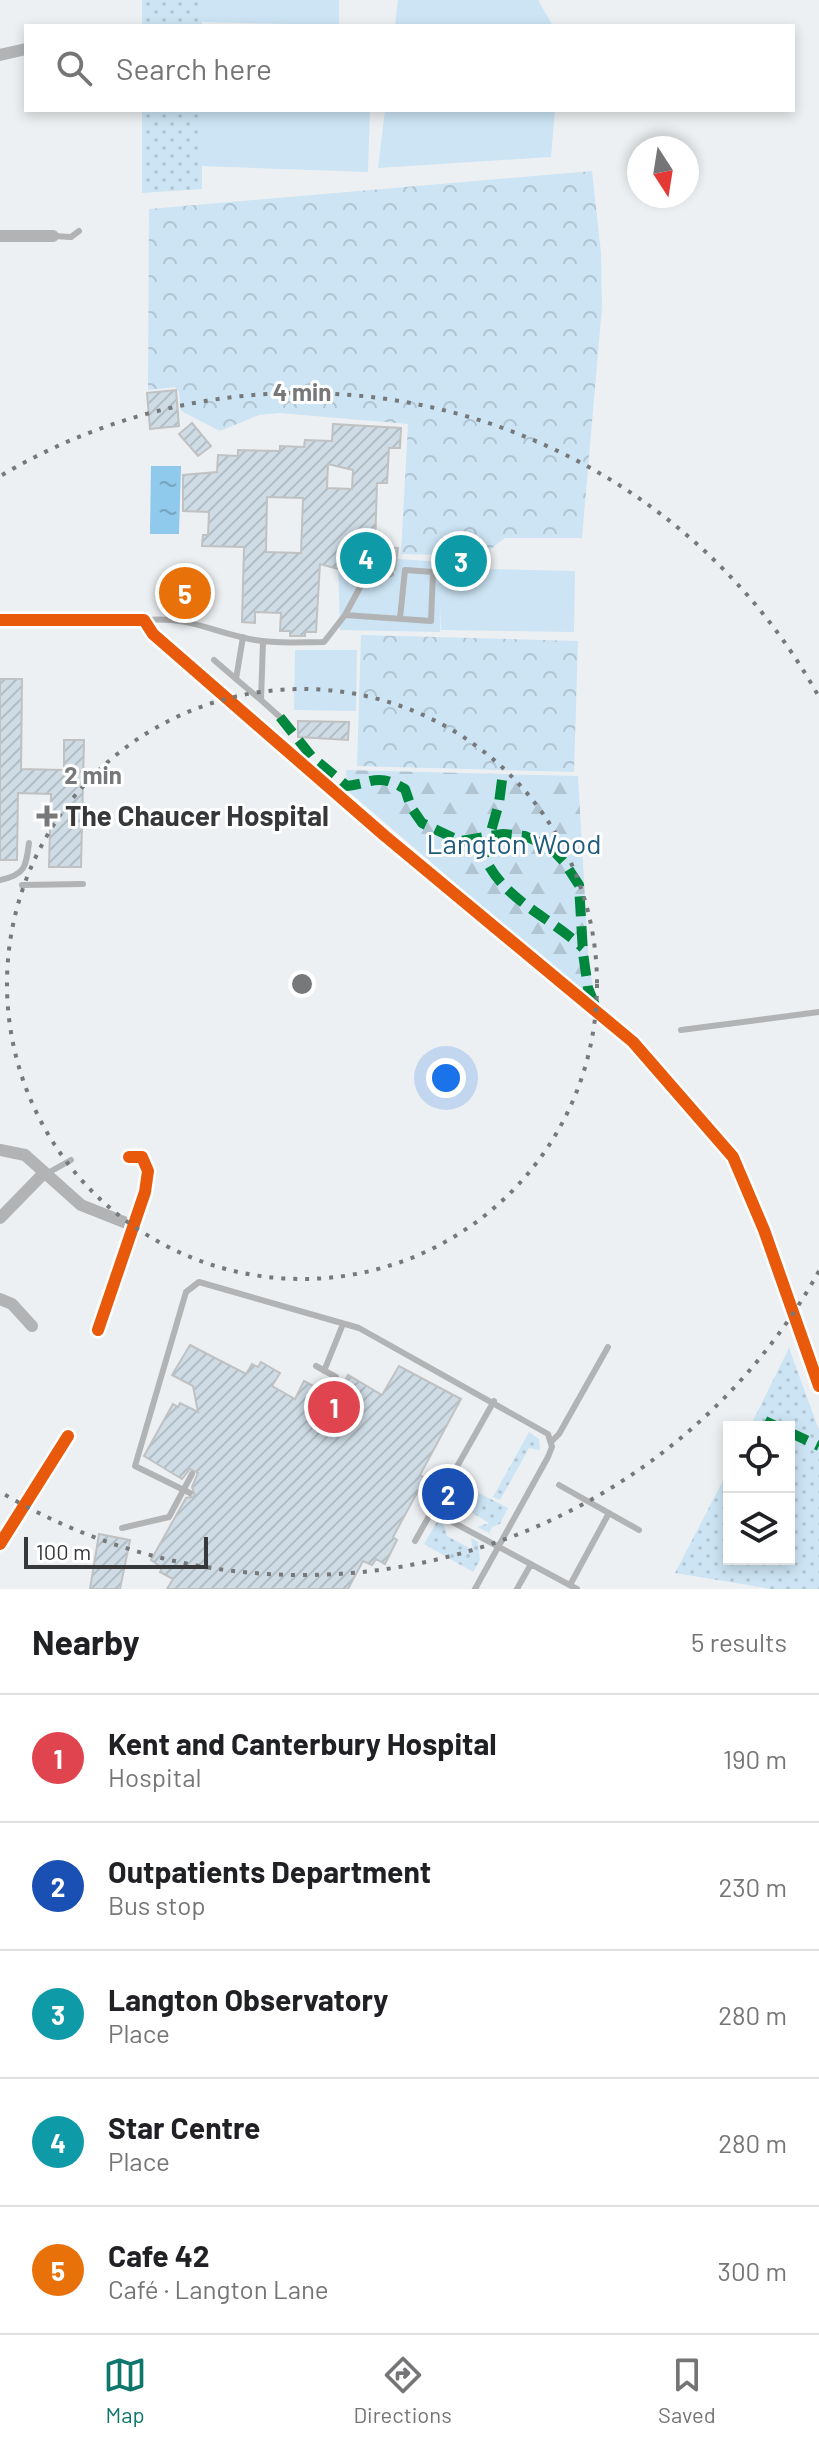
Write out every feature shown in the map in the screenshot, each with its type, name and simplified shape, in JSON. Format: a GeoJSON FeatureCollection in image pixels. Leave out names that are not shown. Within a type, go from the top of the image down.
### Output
{"type":"FeatureCollection","features":[{"type":"Feature","properties":{"kind":"street"},"geometry":{"type":"LineString","coordinates":[[0,55],[24,49]]}},
{"type":"Feature","properties":{"kind":"street"},"geometry":{"type":"LineString","coordinates":[[0,236],[53,236]]}},
{"type":"Feature","properties":{"kind":"street"},"geometry":{"type":"LineString","coordinates":[[0,620],[144,620]]}},
{"type":"Feature","properties":{"kind":"street"},"geometry":{"type":"LineString","coordinates":[[0,1150],[25,1155],[81,1205],[134,1226]]}},
{"type":"Feature","properties":{"kind":"street"},"geometry":{"type":"LineString","coordinates":[[98,1330],[134,1226],[148,1171],[142,1157],[129,1157]]}},
{"type":"Feature","properties":{"kind":"street"},"geometry":{"type":"LineString","coordinates":[[0,1218],[45,1174]]}},
{"type":"Feature","properties":{"kind":"street"},"geometry":{"type":"LineString","coordinates":[[0,1299],[12,1304],[32,1326]]}},
{"type":"Feature","properties":{"kind":"street"},"geometry":{"type":"LineString","coordinates":[[0,1544],[68,1436]]}},
{"type":"Feature","properties":{"kind":"lane"},"geometry":{"type":"LineString","coordinates":[[53,236],[71,237],[79,231]]}},
{"type":"Feature","properties":{"kind":"lane"},"geometry":{"type":"LineString","coordinates":[[71,237],[78,247]]}},
{"type":"Feature","properties":{"kind":"lane"},"geometry":{"type":"LineString","coordinates":[[345,615],[431,621],[433,572],[405,570],[400,618]]}},
{"type":"Feature","properties":{"kind":"lane"},"geometry":{"type":"LineString","coordinates":[[144,620],[168,618],[263,641],[324,642],[345,615],[364,580],[391,574]]}},
{"type":"Feature","properties":{"kind":"lane"},"geometry":{"type":"LineString","coordinates":[[236,679],[243,637]]}},
{"type":"Feature","properties":{"kind":"lane"},"geometry":{"type":"LineString","coordinates":[[261,700],[263,641]]}},
{"type":"Feature","properties":{"kind":"lane"},"geometry":{"type":"LineString","coordinates":[[214,660],[280,717]]}},
{"type":"Feature","properties":{"kind":"lane"},"geometry":{"type":"LineString","coordinates":[[0,880],[18,877],[26,869],[29,843]]}},
{"type":"Feature","properties":{"kind":"lane"},"geometry":{"type":"LineString","coordinates":[[18,877],[23,888],[83,884]]}},
{"type":"Feature","properties":{"kind":"lane"},"geometry":{"type":"LineString","coordinates":[[681,1030],[819,1012]]}},
{"type":"Feature","properties":{"kind":"lane"},"geometry":{"type":"LineString","coordinates":[[45,1174],[71,1160]]}},
{"type":"Feature","properties":{"kind":"lane"},"geometry":{"type":"LineString","coordinates":[[187,1491],[135,1466],[186,1292],[199,1282],[359,1328],[543,1429],[551,1442]]}},
{"type":"Feature","properties":{"kind":"lane"},"geometry":{"type":"LineString","coordinates":[[324,1371],[343,1324]]}},
{"type":"Feature","properties":{"kind":"lane"},"geometry":{"type":"LineString","coordinates":[[475,1589],[548,1457],[551,1442],[559,1434],[608,1347]]}},
{"type":"Feature","properties":{"kind":"lane"},"geometry":{"type":"LineString","coordinates":[[316,1366],[336,1377]]}},
{"type":"Feature","properties":{"kind":"lane"},"geometry":{"type":"LineString","coordinates":[[415,1541],[494,1401]]}},
{"type":"Feature","properties":{"kind":"lane"},"geometry":{"type":"LineString","coordinates":[[122,1528],[169,1517],[187,1491],[192,1474]]}},
{"type":"Feature","properties":{"kind":"lane"},"geometry":{"type":"LineString","coordinates":[[559,1485],[639,1530]]}},
{"type":"Feature","properties":{"kind":"lane"},"geometry":{"type":"LineString","coordinates":[[432,1511],[574,1587],[609,1513]]}},
{"type":"Feature","properties":{"kind":"lane"},"geometry":{"type":"LineString","coordinates":[[517,1589],[531,1564]]}},
{"type":"Feature","properties":{"kind":"green space"},"geometry":{"type":"Polygon","coordinates":[[[142,0],[202,0],[202,24],[142,24],[142,0]]]}},
{"type":"Feature","properties":{"kind":"green space"},"geometry":{"type":"Polygon","coordinates":[[[202,0],[339,0],[339,24],[202,22],[202,0]]]}},
{"type":"Feature","properties":{"kind":"green space"},"geometry":{"type":"Polygon","coordinates":[[[398,0],[538,0],[552,24],[395,24],[398,0]]]}},
{"type":"Feature","properties":{"kind":"green space"},"geometry":{"type":"Polygon","coordinates":[[[142,112],[202,112],[202,189],[142,193],[142,112]]]}},
{"type":"Feature","properties":{"kind":"green space"},"geometry":{"type":"Polygon","coordinates":[[[202,112],[370,112],[368,172],[202,166],[202,112]]]}},
{"type":"Feature","properties":{"kind":"green space"},"geometry":{"type":"Polygon","coordinates":[[[385,112],[555,112],[551,157],[378,168],[385,112]]]}},
{"type":"Feature","properties":{"kind":"green space"},"geometry":{"type":"Polygon","coordinates":[[[592,171],[601,253],[602,307],[582,538],[505,538],[482,556],[401,554],[408,424],[279,413],[259,415],[220,431],[181,411],[179,392],[175,387],[148,390],[149,209],[592,171]]]}},
{"type":"Feature","properties":{"kind":"green space"},"geometry":{"type":"Polygon","coordinates":[[[385,558],[442,562],[442,568],[575,571],[574,632],[441,630],[441,604],[440,632],[340,630],[338,564],[385,558]]]}},
{"type":"Feature","properties":{"kind":"green space"},"geometry":{"type":"Polygon","coordinates":[[[361,635],[578,641],[574,772],[357,766],[361,635]]]}},
{"type":"Feature","properties":{"kind":"green space"},"geometry":{"type":"Polygon","coordinates":[[[295,650],[357,650],[356,711],[294,710],[295,650]]]}},
{"type":"Feature","properties":{"kind":"green space","name":"Langton Wood"},"geometry":{"type":"Polygon","coordinates":[[[346,770],[578,776],[589,968],[598,1006],[347,790],[346,770]]]}},
{"type":"Feature","properties":{"kind":"green space"},"geometry":{"type":"Polygon","coordinates":[[[789,1348],[819,1430],[819,1589],[771,1589],[675,1573],[723,1481],[723,1565],[795,1565],[795,1421],[753,1421],[789,1348]]]}},
{"type":"Feature","properties":{"kind":"green space"},"geometry":{"type":"Polygon","coordinates":[[[529,1432],[539,1439],[540,1450],[529,1448],[500,1500],[493,1497],[529,1432]]]}},
{"type":"Feature","properties":{"kind":"green space"},"geometry":{"type":"Polygon","coordinates":[[[458,1482],[508,1508],[500,1524],[492,1527],[489,1533],[477,1527],[489,1523],[463,1507],[449,1511],[444,1508],[458,1482]]]}},
{"type":"Feature","properties":{"kind":"green space"},"geometry":{"type":"Polygon","coordinates":[[[438,1520],[443,1522],[447,1536],[473,1550],[471,1538],[478,1542],[480,1560],[473,1572],[424,1544],[438,1520]]]}},
{"type":"Feature","properties":{"kind":"water"},"geometry":{"type":"Polygon","coordinates":[[[151,466],[181,466],[179,534],[150,534],[151,466]]]}},
{"type":"Feature","properties":{"kind":"building"},"geometry":{"type":"Polygon","coordinates":[[[176,390],[179,426],[150,429],[147,393],[176,390]]]}},
{"type":"Feature","properties":{"kind":"building"},"geometry":{"type":"Polygon","coordinates":[[[192,423],[211,446],[198,456],[179,434],[192,423]]]}},
{"type":"Feature","properties":{"kind":"building"},"geometry":{"type":"Polygon","coordinates":[[[333,424],[401,428],[400,448],[389,448],[387,483],[377,483],[375,547],[398,548],[395,570],[360,575],[320,564],[316,632],[305,632],[305,636],[290,636],[290,631],[280,631],[281,613],[255,612],[255,623],[242,622],[244,547],[202,546],[203,535],[208,535],[209,512],[183,511],[183,475],[217,472],[218,455],[238,456],[238,450],[280,451],[280,446],[304,447],[305,440],[332,441],[333,424]],[[328,464],[327,488],[352,489],[353,470],[328,464]],[[267,497],[266,552],[301,553],[303,498],[267,497]]]}},
{"type":"Feature","properties":{"kind":"building"},"geometry":{"type":"Polygon","coordinates":[[[171,577],[199,577],[198,610],[170,609],[171,577]]]}},
{"type":"Feature","properties":{"kind":"building"},"geometry":{"type":"Polygon","coordinates":[[[0,679],[22,679],[21,769],[64,770],[64,740],[84,740],[81,867],[49,867],[51,794],[18,793],[17,860],[0,860],[0,679]]]}},
{"type":"Feature","properties":{"kind":"building"},"geometry":{"type":"Polygon","coordinates":[[[298,721],[349,722],[348,740],[298,737],[298,721]]]}},
{"type":"Feature","properties":{"kind":"building"},"geometry":{"type":"Polygon","coordinates":[[[190,1345],[246,1374],[252,1364],[258,1367],[261,1362],[280,1373],[272,1386],[295,1399],[304,1381],[335,1398],[348,1375],[382,1395],[399,1366],[461,1399],[420,1475],[425,1478],[393,1537],[397,1540],[385,1564],[376,1559],[372,1565],[363,1561],[348,1589],[167,1589],[173,1579],[160,1572],[162,1568],[151,1560],[186,1498],[195,1496],[192,1487],[198,1473],[190,1469],[182,1479],[144,1456],[173,1404],[178,1407],[180,1403],[198,1412],[193,1386],[172,1375],[190,1345]]]}},
{"type":"Feature","properties":{"kind":"building"},"geometry":{"type":"Polygon","coordinates":[[[99,1534],[130,1540],[120,1589],[90,1589],[99,1534]]]}},
{"type":"Feature","properties":{"kind":"marked path"},"geometry":{"type":"LineString","coordinates":[[280,717],[312,757],[347,786],[381,780],[405,789],[411,807],[422,823],[460,841],[503,834],[525,836],[550,847],[579,885],[583,953],[588,988],[595,1005]]}},
{"type":"Feature","properties":{"kind":"marked path"},"geometry":{"type":"LineString","coordinates":[[502,780],[484,856],[492,871],[515,896],[583,948]]}},
{"type":"Feature","properties":{"kind":"marked path"},"geometry":{"type":"LineString","coordinates":[[795,1435],[819,1446]]}},
{"type":"Feature","properties":{"kind":"cycle path"},"geometry":{"type":"LineString","coordinates":[[0,620],[144,620],[153,634],[385,836],[633,1042],[733,1157],[764,1230],[819,1386]]}},
{"type":"Feature","properties":{"kind":"cycle path"},"geometry":{"type":"LineString","coordinates":[[98,1330],[145,1192],[148,1171],[142,1157],[129,1157]]}},
{"type":"Feature","properties":{"kind":"cycle path"},"geometry":{"type":"LineString","coordinates":[[0,1544],[68,1436]]}},
{"type":"Feature","properties":{"kind":"place","name":"Star Centre"},"geometry":{"type":"Point","coordinates":[366,558]}},
{"type":"Feature","properties":{"kind":"place","name":"Langton Observatory"},"geometry":{"type":"Point","coordinates":[461,561]}},
{"type":"Feature","properties":{"kind":"place","name":"Cafe 42"},"geometry":{"type":"Point","coordinates":[185,593]}},
{"type":"Feature","properties":{"kind":"place","name":"The Chaucer Hospital"},"geometry":{"type":"Point","coordinates":[47,816]}},
{"type":"Feature","properties":{"kind":"place","name":"Kent and Canterbury Hospital"},"geometry":{"type":"Point","coordinates":[334,1407]}},
{"type":"Feature","properties":{"kind":"place","name":"Outpatients Department"},"geometry":{"type":"Point","coordinates":[448,1494]}}]}
